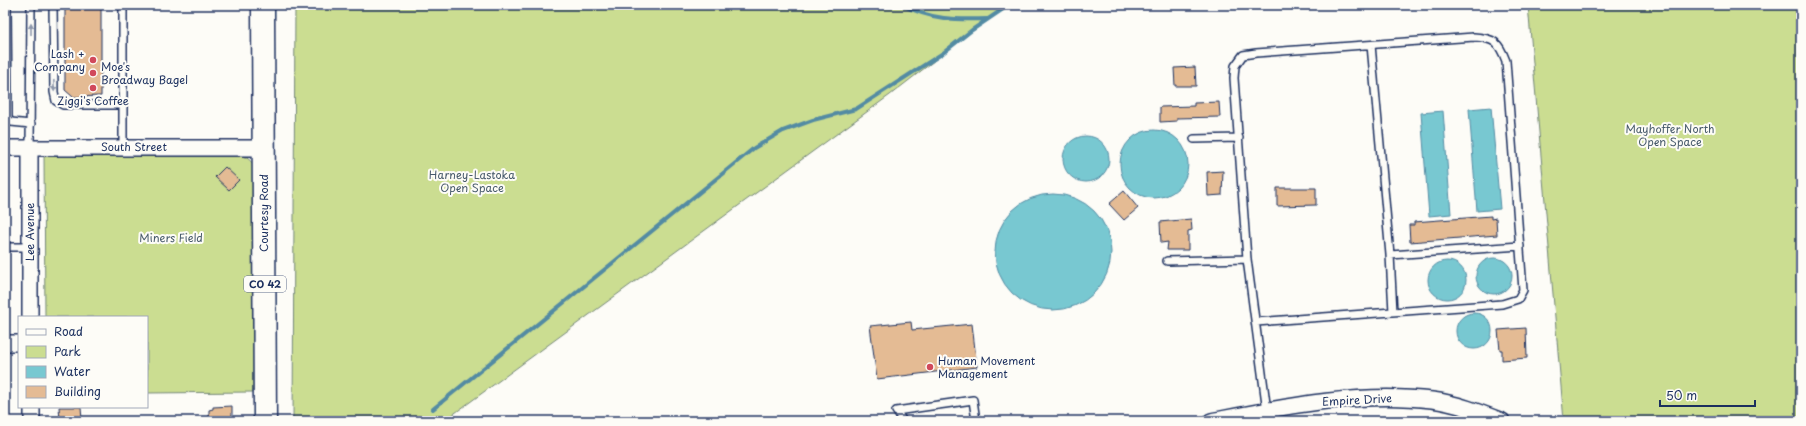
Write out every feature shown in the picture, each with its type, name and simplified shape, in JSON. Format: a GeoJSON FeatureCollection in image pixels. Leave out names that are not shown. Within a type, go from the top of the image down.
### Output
{"type":"FeatureCollection","features":[{"type":"Feature","properties":{"kind":"main road","name":"Courtesy Road"},"geometry":{"type":"LineString","coordinates":[[263,5],[265,421]]}},
{"type":"Feature","properties":{"kind":"street","name":"South Street"},"geometry":{"type":"LineString","coordinates":[[5,148],[123,146],[264,148]]}},
{"type":"Feature","properties":{"kind":"street","name":"Lee Avenue"},"geometry":{"type":"LineString","coordinates":[[30,147],[30,316]]}},
{"type":"Feature","properties":{"kind":"street"},"geometry":{"type":"LineString","coordinates":[[5,343],[18,343]]}},
{"type":"Feature","properties":{"kind":"street","name":"Empire Drive"},"geometry":{"type":"LineString","coordinates":[[1211,421],[1335,399],[1391,397],[1433,400],[1471,409],[1502,421]]}},
{"type":"Feature","properties":{"kind":"street"},"geometry":{"type":"LineString","coordinates":[[32,408],[32,421]]}},
{"type":"Feature","properties":{"kind":"lane"},"geometry":{"type":"LineString","coordinates":[[7,5],[8,118],[11,122],[30,124]]}},
{"type":"Feature","properties":{"kind":"lane"},"geometry":{"type":"LineString","coordinates":[[30,147],[31,5]]}},
{"type":"Feature","properties":{"kind":"lane"},"geometry":{"type":"LineString","coordinates":[[53,5],[54,92],[56,101],[63,105],[123,105]]}},
{"type":"Feature","properties":{"kind":"lane"},"geometry":{"type":"LineString","coordinates":[[123,5],[123,146]]}},
{"type":"Feature","properties":{"kind":"lane"},"geometry":{"type":"LineString","coordinates":[[1256,322],[1502,304],[1518,298],[1523,290],[1506,61],[1501,48],[1489,38],[1474,37],[1243,55],[1235,66],[1238,138],[1247,259],[1266,411]]}},
{"type":"Feature","properties":{"kind":"lane"},"geometry":{"type":"LineString","coordinates":[[1370,45],[1394,312]]}},
{"type":"Feature","properties":{"kind":"lane"},"geometry":{"type":"LineString","coordinates":[[1194,139],[1238,138]]}},
{"type":"Feature","properties":{"kind":"lane"},"geometry":{"type":"LineString","coordinates":[[1390,255],[1520,246]]}},
{"type":"Feature","properties":{"kind":"lane"},"geometry":{"type":"LineString","coordinates":[[5,247],[30,247]]}},
{"type":"Feature","properties":{"kind":"lane"},"geometry":{"type":"LineString","coordinates":[[1167,261],[1247,259]]}},
{"type":"Feature","properties":{"kind":"lane"},"geometry":{"type":"LineString","coordinates":[[903,421],[896,411],[973,400],[976,421]]}},
{"type":"Feature","properties":{"kind":"green space","name":"Harney-Lastoka Open Space"},"geometry":{"type":"Polygon","coordinates":[[[295,5],[1006,5],[890,95],[444,421],[293,421],[295,5]]]}},
{"type":"Feature","properties":{"kind":"green space","name":"Mayhoffer North Open Space"},"geometry":{"type":"Polygon","coordinates":[[[1528,5],[1801,5],[1801,421],[1564,421],[1528,5]]]}},
{"type":"Feature","properties":{"kind":"green space","name":"Miners Field"},"geometry":{"type":"Polygon","coordinates":[[[44,154],[239,155],[250,160],[255,171],[253,392],[148,393],[148,316],[45,316],[44,154]]]}},
{"type":"Feature","properties":{"kind":"water"},"geometry":{"type":"Polygon","coordinates":[[[1491,107],[1500,209],[1477,211],[1469,109],[1491,107]]]}},
{"type":"Feature","properties":{"kind":"water"},"geometry":{"type":"Polygon","coordinates":[[[1443,111],[1451,214],[1429,216],[1421,113],[1443,111]]]}},
{"type":"Feature","properties":{"kind":"water"},"geometry":{"type":"Polygon","coordinates":[[[1154,130],[1167,133],[1178,140],[1185,151],[1188,164],[1185,177],[1178,188],[1167,195],[1154,198],[1141,195],[1130,188],[1123,177],[1120,164],[1123,151],[1130,140],[1141,133],[1154,130]]]}},
{"type":"Feature","properties":{"kind":"water"},"geometry":{"type":"Polygon","coordinates":[[[1091,136],[1103,142],[1108,150],[1108,168],[1103,176],[1095,181],[1081,182],[1069,176],[1064,168],[1063,154],[1069,142],[1077,137],[1091,136]]]}},
{"type":"Feature","properties":{"kind":"water"},"geometry":{"type":"Polygon","coordinates":[[[1053,194],[1064,195],[1075,199],[1094,211],[1106,230],[1110,241],[1110,263],[1106,274],[1094,293],[1075,305],[1064,309],[1053,310],[1042,309],[1031,305],[1012,293],[1000,274],[996,263],[995,252],[996,241],[1000,230],[1012,211],[1031,199],[1042,195],[1053,194]]]}},
{"type":"Feature","properties":{"kind":"water"},"geometry":{"type":"Polygon","coordinates":[[[1498,258],[1507,263],[1511,269],[1511,283],[1507,289],[1498,294],[1490,294],[1481,289],[1477,283],[1476,272],[1481,263],[1487,259],[1498,258]]]}},
{"type":"Feature","properties":{"kind":"water"},"geometry":{"type":"Polygon","coordinates":[[[1447,261],[1460,267],[1466,280],[1460,293],[1447,299],[1434,293],[1428,280],[1434,267],[1447,261]]]}},
{"type":"Feature","properties":{"kind":"water"},"geometry":{"type":"Polygon","coordinates":[[[1478,313],[1487,318],[1491,324],[1491,338],[1487,344],[1478,349],[1470,349],[1461,344],[1457,338],[1456,327],[1461,318],[1467,314],[1478,313]]]}},
{"type":"Feature","properties":{"kind":"building"},"geometry":{"type":"Polygon","coordinates":[[[65,5],[101,5],[101,96],[73,97],[65,90],[65,5]]]}},
{"type":"Feature","properties":{"kind":"building"},"geometry":{"type":"Polygon","coordinates":[[[1195,67],[1196,86],[1175,86],[1174,68],[1195,67]]]}},
{"type":"Feature","properties":{"kind":"building"},"geometry":{"type":"Polygon","coordinates":[[[1219,102],[1220,117],[1177,118],[1177,121],[1160,122],[1160,107],[1194,106],[1194,103],[1219,102]]]}},
{"type":"Feature","properties":{"kind":"building"},"geometry":{"type":"Polygon","coordinates":[[[225,167],[239,180],[229,190],[215,177],[225,167]]]}},
{"type":"Feature","properties":{"kind":"building"},"geometry":{"type":"Polygon","coordinates":[[[1223,171],[1222,195],[1208,196],[1207,172],[1223,171]]]}},
{"type":"Feature","properties":{"kind":"building"},"geometry":{"type":"Polygon","coordinates":[[[1277,188],[1316,188],[1316,205],[1277,206],[1277,188]]]}},
{"type":"Feature","properties":{"kind":"building"},"geometry":{"type":"Polygon","coordinates":[[[1124,191],[1138,208],[1124,220],[1109,204],[1124,191]]]}},
{"type":"Feature","properties":{"kind":"building"},"geometry":{"type":"Polygon","coordinates":[[[1491,216],[1491,219],[1496,218],[1497,235],[1410,242],[1409,225],[1414,225],[1414,222],[1491,216]]]}},
{"type":"Feature","properties":{"kind":"building"},"geometry":{"type":"Polygon","coordinates":[[[1191,219],[1192,230],[1188,231],[1188,250],[1167,250],[1168,242],[1161,243],[1160,222],[1191,219]]]}},
{"type":"Feature","properties":{"kind":"building"},"geometry":{"type":"Polygon","coordinates":[[[911,322],[912,330],[972,324],[977,367],[877,379],[870,326],[911,322]]]}},
{"type":"Feature","properties":{"kind":"building"},"geometry":{"type":"Polygon","coordinates":[[[1526,328],[1527,358],[1502,360],[1502,350],[1500,350],[1498,330],[1526,328]]]}},
{"type":"Feature","properties":{"kind":"building"},"geometry":{"type":"Polygon","coordinates":[[[232,406],[232,421],[209,421],[209,410],[213,409],[213,407],[232,406]]]}},
{"type":"Feature","properties":{"kind":"building"},"geometry":{"type":"Polygon","coordinates":[[[59,408],[81,408],[82,419],[60,420],[59,408]]]}},
{"type":"Feature","properties":{"kind":"waterway"},"geometry":{"type":"LineString","coordinates":[[902,5],[923,14],[944,18],[987,19]]}},
{"type":"Feature","properties":{"kind":"waterway"},"geometry":{"type":"LineString","coordinates":[[433,409],[754,148],[783,131],[813,120],[856,109],[943,53],[972,30],[1009,5]]}},
{"type":"Feature","properties":{"kind":"place","name":"Lash + Company"},"geometry":{"type":"Point","coordinates":[93,60]}},
{"type":"Feature","properties":{"kind":"place","name":"Moe's Broadway Bagel"},"geometry":{"type":"Point","coordinates":[93,73]}},
{"type":"Feature","properties":{"kind":"place","name":"Ziggi's Coffee"},"geometry":{"type":"Point","coordinates":[93,88]}},
{"type":"Feature","properties":{"kind":"place","name":"Human Movement Management"},"geometry":{"type":"Point","coordinates":[930,367]}}]}
